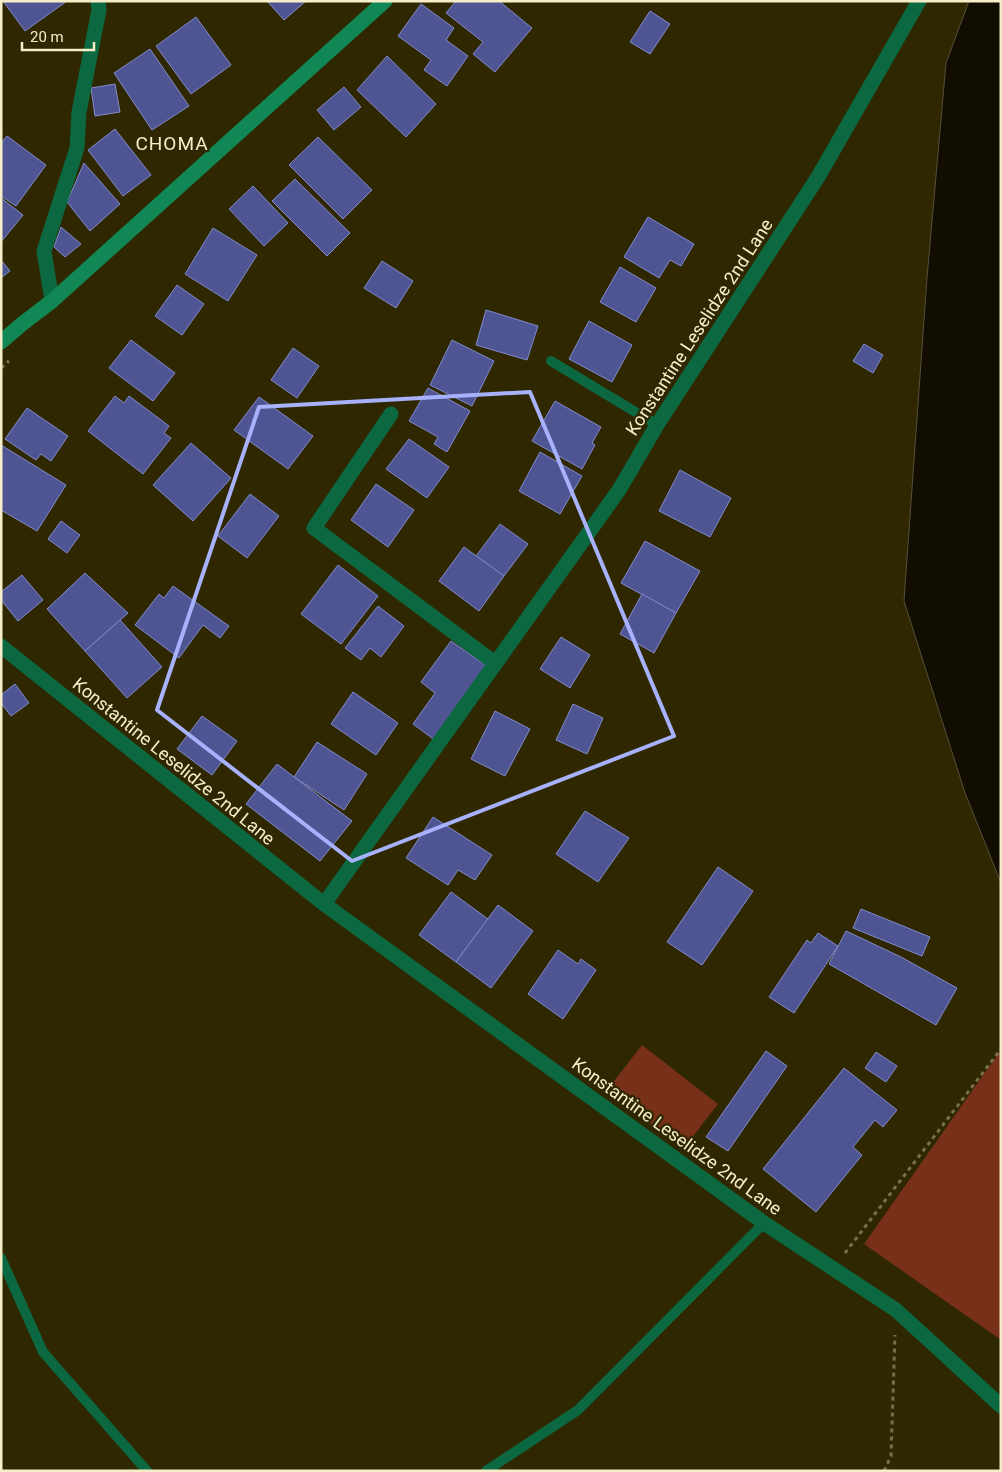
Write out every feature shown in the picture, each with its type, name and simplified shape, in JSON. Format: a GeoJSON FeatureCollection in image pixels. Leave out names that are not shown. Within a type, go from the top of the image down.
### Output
{"type":"FeatureCollection","features":[{"type":"Feature","properties":{"kind":"main road"},"geometry":{"type":"LineString","coordinates":[[1,342],[52,301],[385,1]]}},
{"type":"Feature","properties":{"kind":"street"},"geometry":{"type":"LineString","coordinates":[[52,301],[44,251],[77,148],[79,112],[99,10],[98,1]]}},
{"type":"Feature","properties":{"kind":"street","name":"Konstantine Leselidze 2nd Lane"},"geometry":{"type":"LineString","coordinates":[[324,904],[619,490],[657,425],[818,177],[919,1]]}},
{"type":"Feature","properties":{"kind":"street"},"geometry":{"type":"LineString","coordinates":[[391,414],[314,528],[495,663]]}},
{"type":"Feature","properties":{"kind":"street","name":"Konstantine Leselidze 2nd Lane"},"geometry":{"type":"LineString","coordinates":[[1,646],[324,904],[764,1223],[896,1310],[1001,1406]]}},
{"type":"Feature","properties":{"kind":"lane"},"geometry":{"type":"LineString","coordinates":[[551,361],[657,425]]}},
{"type":"Feature","properties":{"kind":"lane"},"geometry":{"type":"LineString","coordinates":[[486,1471],[578,1410],[764,1223]]}},
{"type":"Feature","properties":{"kind":"lane"},"geometry":{"type":"LineString","coordinates":[[1,1258],[44,1352],[147,1471]]}},
{"type":"Feature","properties":{"kind":"path"},"geometry":{"type":"LineString","coordinates":[[833,1268],[1001,1049]]}},
{"type":"Feature","properties":{"kind":"path"},"geometry":{"type":"LineString","coordinates":[[884,1471],[891,1456],[896,1310]]}},
{"type":"Feature","properties":{"kind":"highlighted area"},"geometry":{"type":"Polygon","coordinates":[[[530,392],[674,736],[352,861],[157,710],[259,407],[530,392]]]}},
{"type":"Feature","properties":{"kind":"shaded area"},"geometry":{"type":"Polygon","coordinates":[[[969,1],[1001,1],[1001,883],[965,793],[904,601],[927,278],[946,63],[969,1]]]}},
{"type":"Feature","properties":{"kind":"shaded area"},"geometry":{"type":"Polygon","coordinates":[[[642,1045],[718,1104],[683,1149],[607,1090],[642,1045]]]}},
{"type":"Feature","properties":{"kind":"shaded area"},"geometry":{"type":"Polygon","coordinates":[[[1001,1050],[1001,1340],[864,1244],[1001,1050]]]}},
{"type":"Feature","properties":{"kind":"building"},"geometry":{"type":"Polygon","coordinates":[[[3,1],[67,1],[25,31],[3,1]]]}},
{"type":"Feature","properties":{"kind":"building"},"geometry":{"type":"Polygon","coordinates":[[[267,1],[306,1],[284,20],[267,1]]]}},
{"type":"Feature","properties":{"kind":"building"},"geometry":{"type":"Polygon","coordinates":[[[456,1],[499,1],[532,28],[495,72],[473,54],[483,42],[446,13],[456,1]]]}},
{"type":"Feature","properties":{"kind":"building"},"geometry":{"type":"Polygon","coordinates":[[[421,4],[454,28],[446,40],[468,56],[447,86],[424,70],[431,60],[398,36],[421,4]]]}},
{"type":"Feature","properties":{"kind":"building"},"geometry":{"type":"Polygon","coordinates":[[[650,11],[670,24],[650,54],[630,42],[650,11]]]}},
{"type":"Feature","properties":{"kind":"building"},"geometry":{"type":"Polygon","coordinates":[[[196,17],[231,65],[191,94],[156,46],[196,17]]]}},
{"type":"Feature","properties":{"kind":"building"},"geometry":{"type":"Polygon","coordinates":[[[150,49],[189,106],[152,130],[114,73],[150,49]]]}},
{"type":"Feature","properties":{"kind":"building"},"geometry":{"type":"Polygon","coordinates":[[[387,56],[436,104],[406,137],[357,90],[387,56]]]}},
{"type":"Feature","properties":{"kind":"building"},"geometry":{"type":"Polygon","coordinates":[[[115,84],[120,112],[95,116],[91,88],[115,84]]]}},
{"type":"Feature","properties":{"kind":"building"},"geometry":{"type":"Polygon","coordinates":[[[344,87],[361,107],[334,130],[317,110],[344,87]]]}},
{"type":"Feature","properties":{"kind":"building"},"geometry":{"type":"Polygon","coordinates":[[[115,129],[151,175],[123,196],[88,150],[115,129]]]}},
{"type":"Feature","properties":{"kind":"building"},"geometry":{"type":"Polygon","coordinates":[[[7,136],[46,165],[16,206],[1,196],[1,143],[7,136]]]}},
{"type":"Feature","properties":{"kind":"building"},"geometry":{"type":"Polygon","coordinates":[[[318,137],[372,190],[343,219],[289,165],[318,137]]]}},
{"type":"Feature","properties":{"kind":"building"},"geometry":{"type":"Polygon","coordinates":[[[84,163],[120,204],[90,231],[67,202],[84,163]]]}},
{"type":"Feature","properties":{"kind":"building"},"geometry":{"type":"Polygon","coordinates":[[[295,179],[350,233],[327,256],[272,201],[295,179]]]}},
{"type":"Feature","properties":{"kind":"building"},"geometry":{"type":"Polygon","coordinates":[[[253,186],[288,223],[264,246],[229,209],[253,186]]]}},
{"type":"Feature","properties":{"kind":"building"},"geometry":{"type":"Polygon","coordinates":[[[1,198],[23,215],[1,242],[1,198]]]}},
{"type":"Feature","properties":{"kind":"building"},"geometry":{"type":"Polygon","coordinates":[[[648,217],[694,244],[681,266],[670,260],[659,278],[624,257],[648,217]]]}},
{"type":"Feature","properties":{"kind":"building"},"geometry":{"type":"Polygon","coordinates":[[[61,227],[81,244],[65,257],[54,247],[61,227]]]}},
{"type":"Feature","properties":{"kind":"building"},"geometry":{"type":"Polygon","coordinates":[[[213,228],[257,255],[228,301],[185,274],[213,228]]]}},
{"type":"Feature","properties":{"kind":"building"},"geometry":{"type":"Polygon","coordinates":[[[1,260],[10,271],[1,278],[1,260]]]}},
{"type":"Feature","properties":{"kind":"building"},"geometry":{"type":"Polygon","coordinates":[[[382,261],[413,281],[396,308],[364,288],[382,261]]]}},
{"type":"Feature","properties":{"kind":"building"},"geometry":{"type":"Polygon","coordinates":[[[620,267],[656,288],[636,322],[600,302],[620,267]]]}},
{"type":"Feature","properties":{"kind":"building"},"geometry":{"type":"Polygon","coordinates":[[[177,285],[204,304],[182,335],[155,316],[177,285]]]}},
{"type":"Feature","properties":{"kind":"building"},"geometry":{"type":"Polygon","coordinates":[[[486,310],[538,326],[527,360],[476,345],[486,310]]]}},
{"type":"Feature","properties":{"kind":"building"},"geometry":{"type":"Polygon","coordinates":[[[589,321],[632,345],[612,382],[569,359],[589,321]]]}},
{"type":"Feature","properties":{"kind":"building"},"geometry":{"type":"Polygon","coordinates":[[[131,340],[175,373],[153,401],[109,368],[131,340]]]}},
{"type":"Feature","properties":{"kind":"building"},"geometry":{"type":"Polygon","coordinates":[[[452,340],[494,361],[472,406],[430,385],[452,340]]]}},
{"type":"Feature","properties":{"kind":"building"},"geometry":{"type":"Polygon","coordinates":[[[864,344],[883,355],[873,373],[853,361],[864,344]]]}},
{"type":"Feature","properties":{"kind":"building"},"geometry":{"type":"Polygon","coordinates":[[[293,348],[319,366],[297,398],[271,380],[293,348]]]}},
{"type":"Feature","properties":{"kind":"building"},"geometry":{"type":"Polygon","coordinates":[[[428,388],[470,411],[447,452],[434,444],[438,437],[409,421],[428,388]]]}},
{"type":"Feature","properties":{"kind":"building"},"geometry":{"type":"Polygon","coordinates":[[[115,396],[124,403],[129,396],[169,426],[164,433],[171,438],[143,474],[88,431],[115,396]]]}},
{"type":"Feature","properties":{"kind":"building"},"geometry":{"type":"Polygon","coordinates":[[[259,397],[313,436],[288,469],[234,430],[259,397]]]}},
{"type":"Feature","properties":{"kind":"building"},"geometry":{"type":"Polygon","coordinates":[[[555,401],[601,427],[592,443],[595,445],[582,469],[532,441],[555,401]]]}},
{"type":"Feature","properties":{"kind":"building"},"geometry":{"type":"Polygon","coordinates":[[[27,408],[68,436],[51,461],[41,454],[36,460],[5,439],[27,408]]]}},
{"type":"Feature","properties":{"kind":"building"},"geometry":{"type":"Polygon","coordinates":[[[409,439],[449,467],[427,498],[386,469],[409,439]]]}},
{"type":"Feature","properties":{"kind":"building"},"geometry":{"type":"Polygon","coordinates":[[[191,443],[231,478],[193,521],[153,485],[191,443]]]}},
{"type":"Feature","properties":{"kind":"building"},"geometry":{"type":"Polygon","coordinates":[[[1,445],[66,485],[37,531],[1,510],[1,445]]]}},
{"type":"Feature","properties":{"kind":"building"},"geometry":{"type":"Polygon","coordinates":[[[540,452],[582,476],[560,514],[519,491],[540,452]]]}},
{"type":"Feature","properties":{"kind":"building"},"geometry":{"type":"Polygon","coordinates":[[[680,470],[731,498],[710,537],[659,511],[680,470]]]}},
{"type":"Feature","properties":{"kind":"building"},"geometry":{"type":"Polygon","coordinates":[[[376,484],[414,510],[388,547],[351,520],[376,484]]]}},
{"type":"Feature","properties":{"kind":"building"},"geometry":{"type":"Polygon","coordinates":[[[250,494],[279,516],[247,558],[218,536],[250,494]]]}},
{"type":"Feature","properties":{"kind":"building"},"geometry":{"type":"Polygon","coordinates":[[[61,521],[80,535],[67,553],[48,539],[61,521]]]}},
{"type":"Feature","properties":{"kind":"building"},"geometry":{"type":"Polygon","coordinates":[[[500,524],[528,544],[504,576],[476,556],[500,524]]]}},
{"type":"Feature","properties":{"kind":"building"},"geometry":{"type":"Polygon","coordinates":[[[645,541],[700,571],[676,613],[621,583],[645,541]]]}},
{"type":"Feature","properties":{"kind":"building"},"geometry":{"type":"Polygon","coordinates":[[[464,547],[504,576],[479,611],[439,581],[464,547]]]}},
{"type":"Feature","properties":{"kind":"building"},"geometry":{"type":"Polygon","coordinates":[[[338,565],[378,596],[341,644],[301,614],[338,565]]]}},
{"type":"Feature","properties":{"kind":"building"},"geometry":{"type":"Polygon","coordinates":[[[85,573],[128,613],[85,651],[47,609],[85,573]]]}},
{"type":"Feature","properties":{"kind":"building"},"geometry":{"type":"Polygon","coordinates":[[[22,575],[43,600],[18,621],[1,600],[1,592],[22,575]]]}},
{"type":"Feature","properties":{"kind":"building"},"geometry":{"type":"Polygon","coordinates":[[[173,586],[229,626],[220,638],[203,625],[179,658],[135,625],[159,594],[164,598],[173,586]]]}},
{"type":"Feature","properties":{"kind":"building"},"geometry":{"type":"Polygon","coordinates":[[[642,594],[676,613],[654,653],[620,634],[642,594]]]}},
{"type":"Feature","properties":{"kind":"building"},"geometry":{"type":"Polygon","coordinates":[[[378,606],[404,626],[381,657],[370,648],[361,660],[345,648],[378,606]]]}},
{"type":"Feature","properties":{"kind":"building"},"geometry":{"type":"Polygon","coordinates":[[[120,620],[162,667],[127,698],[85,651],[120,620]]]}},
{"type":"Feature","properties":{"kind":"building"},"geometry":{"type":"Polygon","coordinates":[[[561,637],[590,655],[570,688],[540,669],[561,637]]]}},
{"type":"Feature","properties":{"kind":"building"},"geometry":{"type":"Polygon","coordinates":[[[451,641],[488,667],[436,741],[413,724],[435,693],[421,682],[451,641]]]}},
{"type":"Feature","properties":{"kind":"building"},"geometry":{"type":"Polygon","coordinates":[[[15,684],[29,703],[11,716],[1,703],[1,695],[15,684]]]}},
{"type":"Feature","properties":{"kind":"building"},"geometry":{"type":"Polygon","coordinates":[[[353,692],[398,723],[376,755],[331,724],[353,692]]]}},
{"type":"Feature","properties":{"kind":"building"},"geometry":{"type":"Polygon","coordinates":[[[573,704],[603,718],[587,754],[556,740],[573,704]]]}},
{"type":"Feature","properties":{"kind":"building"},"geometry":{"type":"Polygon","coordinates":[[[495,711],[530,729],[505,776],[471,759],[495,711]]]}},
{"type":"Feature","properties":{"kind":"building"},"geometry":{"type":"Polygon","coordinates":[[[202,716],[237,741],[212,775],[177,749],[202,716]]]}},
{"type":"Feature","properties":{"kind":"building"},"geometry":{"type":"Polygon","coordinates":[[[317,742],[367,774],[344,810],[294,777],[317,742]]]}},
{"type":"Feature","properties":{"kind":"building"},"geometry":{"type":"Polygon","coordinates":[[[277,764],[352,821],[320,861],[246,804],[277,764]]]}},
{"type":"Feature","properties":{"kind":"building"},"geometry":{"type":"Polygon","coordinates":[[[585,811],[629,838],[598,882],[556,854],[585,811]]]}},
{"type":"Feature","properties":{"kind":"building"},"geometry":{"type":"Polygon","coordinates":[[[433,817],[492,855],[475,880],[458,870],[448,885],[406,858],[433,817]]]}},
{"type":"Feature","properties":{"kind":"building"},"geometry":{"type":"Polygon","coordinates":[[[718,867],[753,891],[702,965],[667,942],[718,867]]]}},
{"type":"Feature","properties":{"kind":"building"},"geometry":{"type":"Polygon","coordinates":[[[451,892],[488,919],[456,962],[419,935],[451,892]]]}},
{"type":"Feature","properties":{"kind":"building"},"geometry":{"type":"Polygon","coordinates":[[[498,905],[533,931],[491,988],[456,962],[498,905]]]}},
{"type":"Feature","properties":{"kind":"building"},"geometry":{"type":"Polygon","coordinates":[[[861,909],[930,937],[922,956],[853,928],[861,909]]]}},
{"type":"Feature","properties":{"kind":"building"},"geometry":{"type":"Polygon","coordinates":[[[846,931],[901,957],[957,988],[936,1025],[829,964],[846,931]]]}},
{"type":"Feature","properties":{"kind":"building"},"geometry":{"type":"Polygon","coordinates":[[[818,933],[838,946],[794,1013],[769,997],[807,940],[811,943],[818,933]]]}},
{"type":"Feature","properties":{"kind":"building"},"geometry":{"type":"Polygon","coordinates":[[[558,950],[578,964],[581,959],[596,970],[563,1019],[528,994],[558,950]]]}},
{"type":"Feature","properties":{"kind":"building"},"geometry":{"type":"Polygon","coordinates":[[[766,1051],[787,1066],[728,1151],[706,1137],[766,1051]]]}},
{"type":"Feature","properties":{"kind":"building"},"geometry":{"type":"Polygon","coordinates":[[[876,1052],[897,1066],[886,1082],[865,1068],[876,1052]]]}},
{"type":"Feature","properties":{"kind":"building"},"geometry":{"type":"Polygon","coordinates":[[[844,1068],[897,1110],[883,1127],[875,1120],[853,1147],[862,1155],[816,1212],[763,1169],[844,1068]]]}},
{"type":"Feature","properties":{"kind":"district","name":"CHOMA"},"geometry":{"type":"Point","coordinates":[172,143]}}]}
